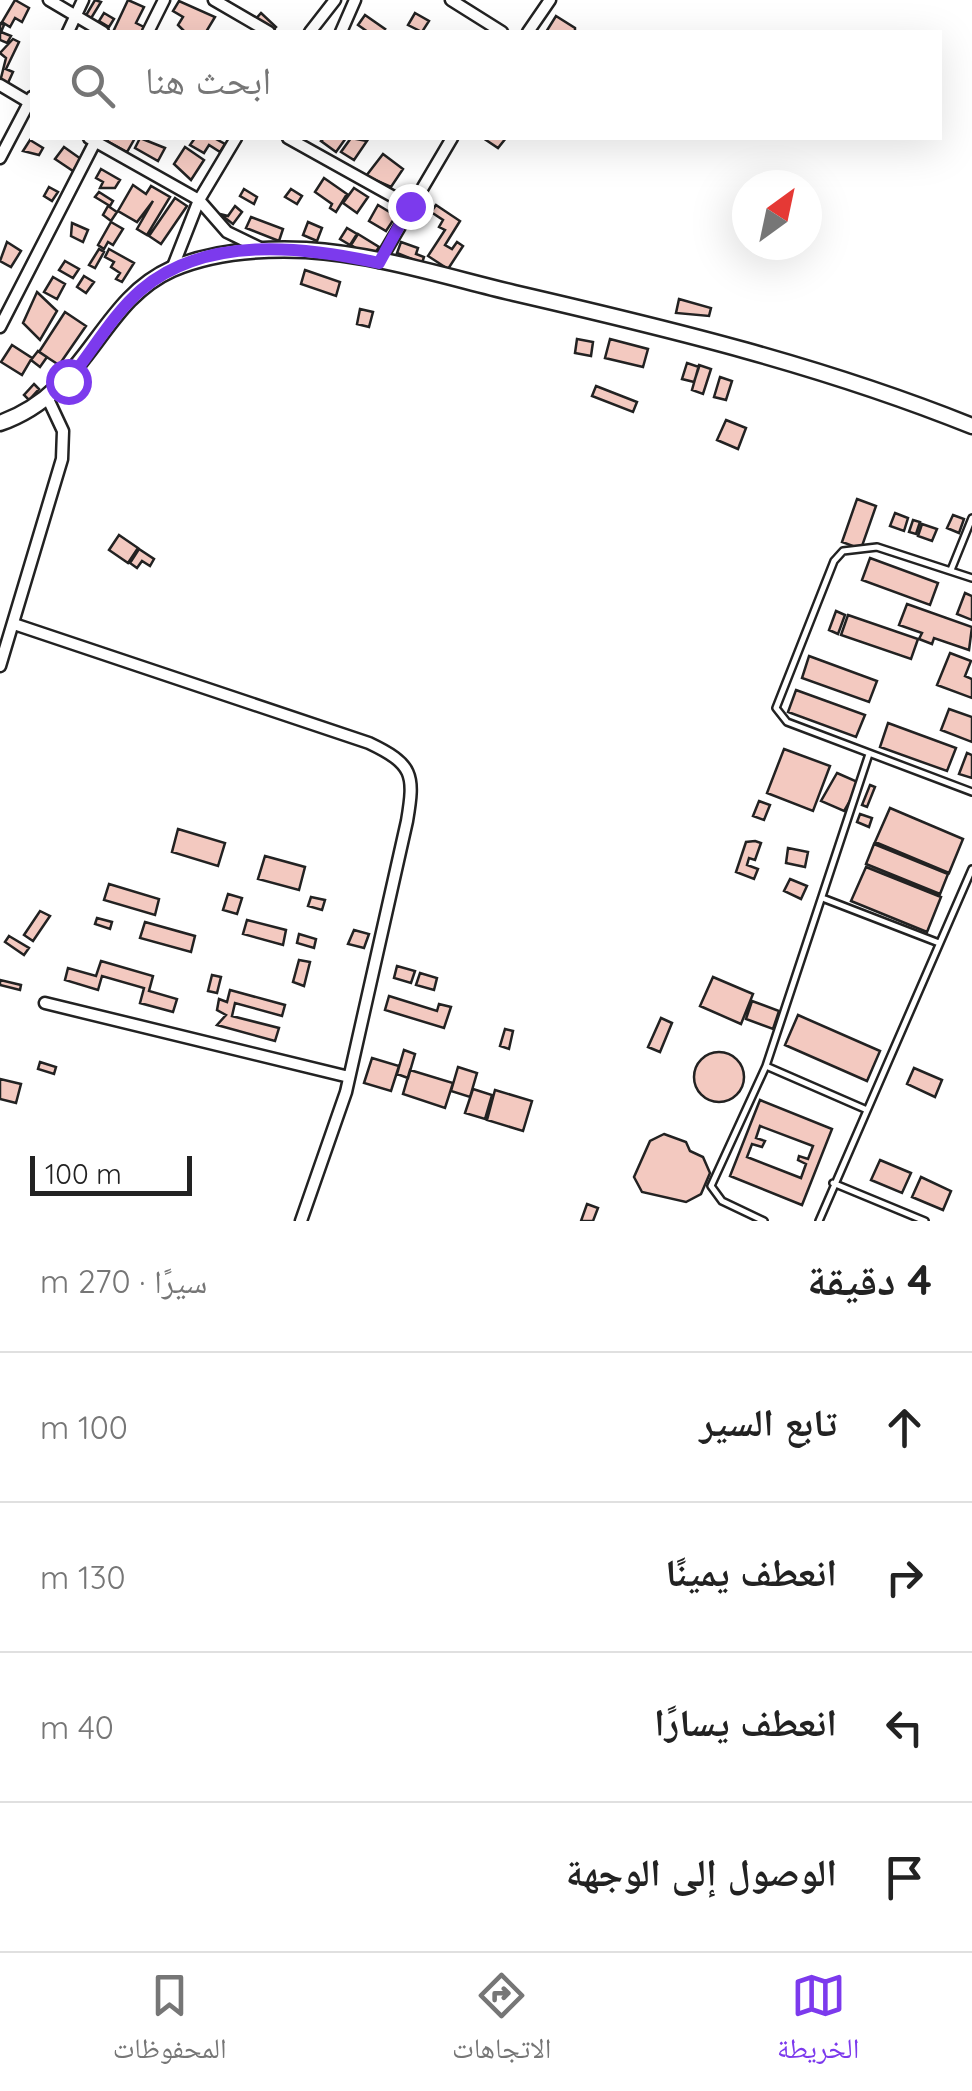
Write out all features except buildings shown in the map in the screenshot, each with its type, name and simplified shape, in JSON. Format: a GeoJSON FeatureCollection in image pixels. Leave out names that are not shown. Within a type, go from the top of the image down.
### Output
{"type":"FeatureCollection","features":[{"type":"Feature","properties":{"kind":"street"},"geometry":{"type":"LineString","coordinates":[[49,0],[99,30]]}},
{"type":"Feature","properties":{"kind":"street"},"geometry":{"type":"LineString","coordinates":[[69,30],[84,0]]}},
{"type":"Feature","properties":{"kind":"street"},"geometry":{"type":"LineString","coordinates":[[149,30],[164,0]]}},
{"type":"Feature","properties":{"kind":"street"},"geometry":{"type":"LineString","coordinates":[[214,0],[266,30]]}},
{"type":"Feature","properties":{"kind":"street"},"geometry":{"type":"LineString","coordinates":[[312,30],[335,0]]}},
{"type":"Feature","properties":{"kind":"street"},"geometry":{"type":"LineString","coordinates":[[342,30],[355,0]]}},
{"type":"Feature","properties":{"kind":"street"},"geometry":{"type":"LineString","coordinates":[[451,0],[499,30]]}},
{"type":"Feature","properties":{"kind":"street"},"geometry":{"type":"LineString","coordinates":[[529,30],[550,0]]}},
{"type":"Feature","properties":{"kind":"street"},"geometry":{"type":"LineString","coordinates":[[0,85],[30,100]]}},
{"type":"Feature","properties":{"kind":"street"},"geometry":{"type":"LineString","coordinates":[[0,158],[30,105]]}},
{"type":"Feature","properties":{"kind":"street"},"geometry":{"type":"LineString","coordinates":[[0,327],[94,140]]}},
{"type":"Feature","properties":{"kind":"street"},"geometry":{"type":"LineString","coordinates":[[96,140],[199,200],[227,232],[266,250]]}},
{"type":"Feature","properties":{"kind":"street"},"geometry":{"type":"LineString","coordinates":[[172,270],[199,200],[235,140]]}},
{"type":"Feature","properties":{"kind":"street"},"geometry":{"type":"LineString","coordinates":[[292,140],[410,206]]}},
{"type":"Feature","properties":{"kind":"street"},"geometry":{"type":"LineString","coordinates":[[379,263],[447,140]]}},
{"type":"Feature","properties":{"kind":"street"},"geometry":{"type":"LineString","coordinates":[[0,422],[48,399],[79,368],[126,304],[172,270],[211,256],[310,250],[738,347],[863,385],[972,426]]}},
{"type":"Feature","properties":{"kind":"street"},"geometry":{"type":"LineString","coordinates":[[0,666],[62,459],[63,431],[48,399]]}},
{"type":"Feature","properties":{"kind":"street"},"geometry":{"type":"LineString","coordinates":[[14,624],[369,744],[397,756],[408,768],[413,788],[407,821],[350,1077],[301,1221]]}},
{"type":"Feature","properties":{"kind":"street"},"geometry":{"type":"LineString","coordinates":[[45,1003],[350,1077]]}},
{"type":"Feature","properties":{"kind":"lane"},"geometry":{"type":"LineString","coordinates":[[951,570],[972,518]]}},
{"type":"Feature","properties":{"kind":"lane"},"geometry":{"type":"LineString","coordinates":[[972,578],[877,547],[843,552],[834,561],[776,708],[786,722],[972,792]]}},
{"type":"Feature","properties":{"kind":"lane"},"geometry":{"type":"LineString","coordinates":[[764,1221],[722,1201],[712,1186],[766,1066],[825,899],[869,754]]}},
{"type":"Feature","properties":{"kind":"lane"},"geometry":{"type":"LineString","coordinates":[[819,1221],[832,1183],[972,869]]}},
{"type":"Feature","properties":{"kind":"lane"},"geometry":{"type":"LineString","coordinates":[[825,899],[939,943]]}},
{"type":"Feature","properties":{"kind":"lane"},"geometry":{"type":"LineString","coordinates":[[766,1066],[867,1110]]}},
{"type":"Feature","properties":{"kind":"lane"},"geometry":{"type":"LineString","coordinates":[[832,1183],[925,1221]]}},
{"type":"Feature","properties":{"kind":"route"},"geometry":{"type":"LineString","coordinates":[[68,381],[126,304],[142,288],[172,270],[211,256],[266,250],[310,250],[379,263],[410,206]]}}]}
